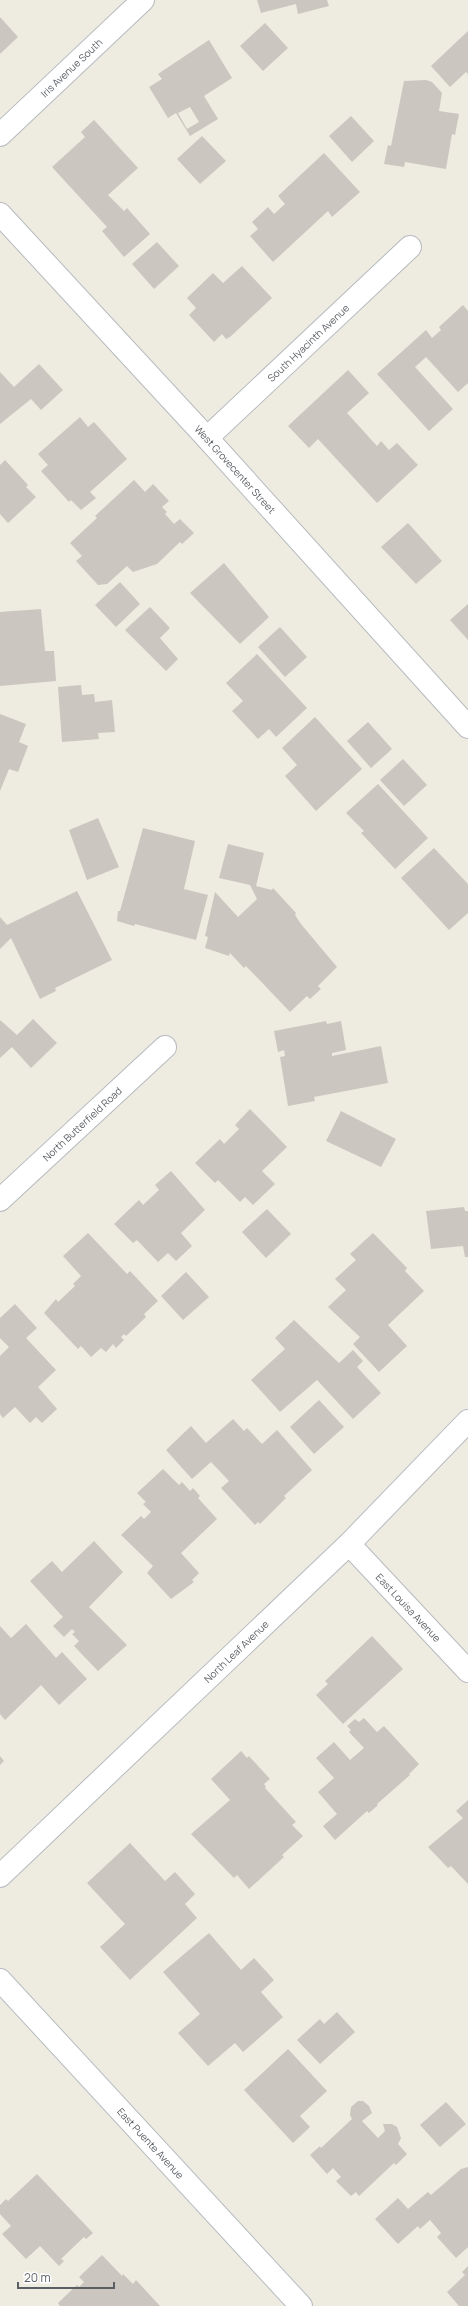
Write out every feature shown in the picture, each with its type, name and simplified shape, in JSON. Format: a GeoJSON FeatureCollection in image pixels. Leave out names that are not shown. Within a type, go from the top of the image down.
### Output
{"type":"FeatureCollection","features":[{"type":"Feature","properties":{"kind":"street","name":"Iris Avenue South"},"geometry":{"type":"LineString","coordinates":[[0,135],[143,0]]}},
{"type":"Feature","properties":{"kind":"street","name":"West Grovecenter Street"},"geometry":{"type":"LineString","coordinates":[[0,214],[207,438],[468,727]]}},
{"type":"Feature","properties":{"kind":"street","name":"South Hyacinth Avenue"},"geometry":{"type":"LineString","coordinates":[[207,438],[410,247]]}},
{"type":"Feature","properties":{"kind":"street","name":"North Butterfield Road"},"geometry":{"type":"LineString","coordinates":[[0,1200],[165,1047]]}},
{"type":"Feature","properties":{"kind":"street","name":"North Leaf Avenue"},"geometry":{"type":"LineString","coordinates":[[0,1876],[349,1544],[468,1421]]}},
{"type":"Feature","properties":{"kind":"street","name":"East Louisa Avenue"},"geometry":{"type":"LineString","coordinates":[[349,1544],[468,1671]]}},
{"type":"Feature","properties":{"kind":"street","name":"East Puente Avenue"},"geometry":{"type":"LineString","coordinates":[[0,1980],[301,2306]]}},
{"type":"Feature","properties":{"kind":"building"},"geometry":{"type":"Polygon","coordinates":[[[257,0],[327,0],[329,6],[298,14],[296,4],[261,13],[257,0]]]}},
{"type":"Feature","properties":{"kind":"building"},"geometry":{"type":"Polygon","coordinates":[[[0,17],[18,37],[0,54],[0,17]]]}},
{"type":"Feature","properties":{"kind":"building"},"geometry":{"type":"Polygon","coordinates":[[[265,23],[288,48],[263,71],[240,46],[265,23]]]}},
{"type":"Feature","properties":{"kind":"building"},"geometry":{"type":"Polygon","coordinates":[[[468,31],[468,74],[466,72],[450,87],[431,66],[468,31]]]}},
{"type":"Feature","properties":{"kind":"building"},"geometry":{"type":"Polygon","coordinates":[[[209,40],[232,78],[204,96],[218,119],[190,136],[176,113],[168,118],[149,87],[162,79],[158,74],[209,40]],[[190,107],[178,113],[187,129],[199,122],[190,107]]]}},
{"type":"Feature","properties":{"kind":"building"},"geometry":{"type":"Polygon","coordinates":[[[426,80],[432,82],[442,93],[439,111],[459,114],[455,135],[452,134],[446,169],[405,162],[404,167],[384,164],[388,145],[391,146],[404,81],[426,80]]]}},
{"type":"Feature","properties":{"kind":"building"},"geometry":{"type":"Polygon","coordinates":[[[351,116],[374,141],[352,162],[329,136],[351,116]]]}},
{"type":"Feature","properties":{"kind":"building"},"geometry":{"type":"Polygon","coordinates":[[[94,120],[138,168],[108,195],[124,211],[127,208],[150,234],[124,257],[102,231],[107,227],[52,167],[85,137],[81,132],[94,120]]]}},
{"type":"Feature","properties":{"kind":"building"},"geometry":{"type":"Polygon","coordinates":[[[202,136],[226,161],[200,184],[177,159],[202,136]]]}},
{"type":"Feature","properties":{"kind":"building"},"geometry":{"type":"Polygon","coordinates":[[[324,153],[360,192],[332,217],[328,211],[273,262],[250,236],[258,229],[252,222],[268,207],[274,214],[285,204],[278,196],[324,153]]]}},
{"type":"Feature","properties":{"kind":"building"},"geometry":{"type":"Polygon","coordinates":[[[157,242],[179,266],[154,289],[132,264],[157,242]]]}},
{"type":"Feature","properties":{"kind":"building"},"geometry":{"type":"Polygon","coordinates":[[[242,266],[272,298],[230,337],[226,339],[222,334],[214,342],[189,315],[196,308],[187,298],[213,273],[223,283],[242,266]]]}},
{"type":"Feature","properties":{"kind":"building"},"geometry":{"type":"Polygon","coordinates":[[[463,305],[468,311],[468,383],[458,392],[426,357],[415,367],[453,409],[429,431],[377,374],[426,330],[432,338],[441,330],[439,327],[463,305]]]}},
{"type":"Feature","properties":{"kind":"building"},"geometry":{"type":"Polygon","coordinates":[[[39,364],[63,390],[41,410],[31,399],[0,424],[0,372],[14,387],[39,364]]]}},
{"type":"Feature","properties":{"kind":"building"},"geometry":{"type":"Polygon","coordinates":[[[348,370],[369,393],[347,413],[377,446],[381,441],[389,450],[397,443],[418,465],[377,503],[318,439],[309,448],[288,426],[348,370]]]}},
{"type":"Feature","properties":{"kind":"building"},"geometry":{"type":"Polygon","coordinates":[[[80,417],[88,427],[94,422],[127,459],[90,492],[96,498],[81,510],[71,500],[69,502],[41,471],[48,465],[38,454],[80,417]]]}},
{"type":"Feature","properties":{"kind":"building"},"geometry":{"type":"Polygon","coordinates":[[[5,460],[28,485],[26,487],[36,497],[8,523],[0,514],[0,465],[5,460]]]}},
{"type":"Feature","properties":{"kind":"building"},"geometry":{"type":"Polygon","coordinates":[[[134,480],[145,492],[153,484],[169,501],[162,507],[167,512],[165,514],[174,524],[180,519],[194,533],[182,544],[180,542],[157,564],[133,572],[127,566],[107,584],[98,585],[76,561],[82,556],[70,543],[97,518],[95,516],[134,480]]]}},
{"type":"Feature","properties":{"kind":"building"},"geometry":{"type":"Polygon","coordinates":[[[408,523],[442,561],[416,584],[381,547],[408,523]]]}},
{"type":"Feature","properties":{"kind":"building"},"geometry":{"type":"Polygon","coordinates":[[[224,563],[269,617],[240,644],[190,593],[224,563]]]}},
{"type":"Feature","properties":{"kind":"building"},"geometry":{"type":"Polygon","coordinates":[[[120,582],[140,604],[116,627],[95,605],[120,582]]]}},
{"type":"Feature","properties":{"kind":"building"},"geometry":{"type":"Polygon","coordinates":[[[468,604],[468,640],[450,620],[468,604]]]}},
{"type":"Feature","properties":{"kind":"building"},"geometry":{"type":"Polygon","coordinates":[[[150,607],[170,628],[160,638],[178,659],[166,671],[125,630],[150,607]]]}},
{"type":"Feature","properties":{"kind":"building"},"geometry":{"type":"Polygon","coordinates":[[[41,609],[45,651],[54,651],[56,681],[0,686],[0,612],[41,609]]]}},
{"type":"Feature","properties":{"kind":"building"},"geometry":{"type":"Polygon","coordinates":[[[280,627],[307,657],[285,677],[258,647],[280,627]]]}},
{"type":"Feature","properties":{"kind":"building"},"geometry":{"type":"Polygon","coordinates":[[[257,654],[307,708],[276,737],[269,729],[258,739],[232,711],[243,701],[226,683],[257,654]]]}},
{"type":"Feature","properties":{"kind":"building"},"geometry":{"type":"Polygon","coordinates":[[[81,685],[82,695],[94,694],[95,702],[112,700],[115,732],[98,733],[99,739],[62,742],[58,687],[81,685]]]}},
{"type":"Feature","properties":{"kind":"building"},"geometry":{"type":"Polygon","coordinates":[[[0,714],[26,724],[19,742],[28,746],[18,772],[9,769],[0,791],[0,714]]]}},
{"type":"Feature","properties":{"kind":"building"},"geometry":{"type":"Polygon","coordinates":[[[315,717],[362,769],[316,811],[285,776],[297,765],[282,748],[315,717]]]}},
{"type":"Feature","properties":{"kind":"building"},"geometry":{"type":"Polygon","coordinates":[[[368,722],[392,749],[371,768],[347,741],[368,722]]]}},
{"type":"Feature","properties":{"kind":"building"},"geometry":{"type":"Polygon","coordinates":[[[403,759],[427,785],[404,806],[380,780],[403,759]]]}},
{"type":"Feature","properties":{"kind":"building"},"geometry":{"type":"Polygon","coordinates":[[[378,784],[428,838],[395,869],[361,833],[364,831],[346,813],[378,784]]]}},
{"type":"Feature","properties":{"kind":"building"},"geometry":{"type":"Polygon","coordinates":[[[98,818],[119,867],[87,880],[69,830],[98,818]]]}},
{"type":"Feature","properties":{"kind":"building"},"geometry":{"type":"Polygon","coordinates":[[[143,828],[195,841],[184,889],[208,895],[196,940],[135,924],[134,926],[117,921],[118,911],[120,911],[143,828]]]}},
{"type":"Feature","properties":{"kind":"building"},"geometry":{"type":"Polygon","coordinates":[[[228,844],[264,853],[256,886],[272,890],[273,888],[296,913],[295,915],[301,924],[337,967],[318,986],[321,989],[310,999],[307,996],[290,1012],[246,966],[244,968],[230,953],[229,956],[205,948],[208,937],[205,936],[215,892],[238,917],[257,899],[250,885],[219,878],[228,844]]]}},
{"type":"Feature","properties":{"kind":"building"},"geometry":{"type":"Polygon","coordinates":[[[434,848],[468,884],[468,913],[449,930],[401,878],[434,848]]]}},
{"type":"Feature","properties":{"kind":"building"},"geometry":{"type":"Polygon","coordinates":[[[77,891],[112,960],[55,988],[56,991],[40,999],[11,938],[0,949],[0,917],[7,925],[77,891]]]}},
{"type":"Feature","properties":{"kind":"building"},"geometry":{"type":"Polygon","coordinates":[[[33,1019],[57,1043],[31,1068],[12,1047],[0,1058],[0,1020],[17,1035],[33,1019]]]}},
{"type":"Feature","properties":{"kind":"building"},"geometry":{"type":"Polygon","coordinates":[[[326,1021],[327,1024],[341,1021],[346,1050],[332,1053],[332,1056],[381,1046],[388,1083],[314,1097],[315,1101],[288,1106],[280,1057],[285,1056],[284,1050],[278,1052],[274,1031],[326,1021]]]}},
{"type":"Feature","properties":{"kind":"building"},"geometry":{"type":"Polygon","coordinates":[[[250,1109],[287,1147],[262,1171],[275,1184],[253,1205],[245,1197],[240,1202],[218,1180],[215,1183],[195,1163],[220,1139],[224,1144],[239,1129],[235,1125],[250,1109]]]}},
{"type":"Feature","properties":{"kind":"building"},"geometry":{"type":"Polygon","coordinates":[[[341,1111],[396,1139],[381,1167],[326,1141],[341,1111]]]}},
{"type":"Feature","properties":{"kind":"building"},"geometry":{"type":"Polygon","coordinates":[[[171,1171],[205,1210],[181,1233],[192,1246],[176,1261],[168,1253],[158,1262],[137,1240],[133,1243],[114,1224],[139,1200],[143,1205],[159,1190],[155,1185],[171,1171]]]}},
{"type":"Feature","properties":{"kind":"building"},"geometry":{"type":"Polygon","coordinates":[[[464,1207],[465,1211],[468,1211],[468,1257],[465,1257],[463,1246],[431,1249],[426,1211],[464,1207]]]}},
{"type":"Feature","properties":{"kind":"building"},"geometry":{"type":"Polygon","coordinates":[[[267,1209],[291,1234],[266,1258],[242,1232],[267,1209]]]}},
{"type":"Feature","properties":{"kind":"building"},"geometry":{"type":"Polygon","coordinates":[[[88,1233],[127,1274],[130,1271],[158,1301],[144,1314],[146,1317],[126,1336],[124,1334],[121,1337],[124,1340],[116,1348],[113,1344],[106,1352],[101,1348],[91,1357],[81,1346],[78,1349],[44,1313],[56,1299],[58,1302],[75,1286],[73,1284],[81,1276],[63,1256],[88,1233]]]}},
{"type":"Feature","properties":{"kind":"building"},"geometry":{"type":"Polygon","coordinates":[[[373,1233],[407,1268],[405,1271],[424,1291],[388,1325],[407,1346],[379,1372],[353,1344],[360,1337],[328,1307],[346,1290],[335,1279],[356,1260],[350,1254],[373,1233]]]}},
{"type":"Feature","properties":{"kind":"building"},"geometry":{"type":"Polygon","coordinates":[[[186,1272],[209,1297],[183,1320],[161,1296],[186,1272]]]}},
{"type":"Feature","properties":{"kind":"building"},"geometry":{"type":"Polygon","coordinates":[[[15,1304],[37,1328],[26,1338],[56,1370],[38,1387],[57,1409],[42,1423],[36,1417],[30,1423],[15,1407],[3,1418],[0,1414],[0,1356],[9,1347],[0,1338],[0,1318],[15,1304]]]}},
{"type":"Feature","properties":{"kind":"building"},"geometry":{"type":"Polygon","coordinates":[[[294,1320],[339,1363],[353,1350],[363,1361],[357,1367],[381,1393],[353,1419],[317,1380],[280,1412],[251,1380],[285,1349],[275,1338],[294,1320]]]}},
{"type":"Feature","properties":{"kind":"building"},"geometry":{"type":"Polygon","coordinates":[[[319,1400],[344,1427],[314,1454],[290,1427],[319,1400]]]}},
{"type":"Feature","properties":{"kind":"building"},"geometry":{"type":"Polygon","coordinates":[[[233,1419],[244,1431],[247,1428],[262,1444],[277,1430],[312,1470],[284,1496],[286,1498],[260,1524],[258,1522],[255,1525],[221,1488],[229,1481],[211,1462],[192,1479],[166,1450],[191,1426],[206,1443],[233,1419]]]}},
{"type":"Feature","properties":{"kind":"building"},"geometry":{"type":"Polygon","coordinates":[[[163,1469],[179,1485],[182,1482],[190,1491],[193,1488],[200,1496],[198,1498],[217,1519],[181,1553],[199,1573],[192,1580],[194,1582],[171,1599],[147,1573],[153,1566],[121,1535],[141,1516],[144,1519],[151,1512],[143,1504],[146,1502],[137,1493],[163,1469]]]}},
{"type":"Feature","properties":{"kind":"building"},"geometry":{"type":"Polygon","coordinates":[[[94,1541],[123,1572],[89,1607],[127,1645],[98,1671],[74,1646],[79,1641],[72,1634],[75,1632],[72,1629],[64,1637],[53,1626],[63,1617],[30,1581],[52,1561],[62,1572],[94,1541]]]}},
{"type":"Feature","properties":{"kind":"building"},"geometry":{"type":"Polygon","coordinates":[[[26,1624],[56,1658],[62,1652],[87,1679],[59,1705],[41,1685],[5,1720],[0,1714],[0,1626],[11,1638],[26,1624]]]}},
{"type":"Feature","properties":{"kind":"building"},"geometry":{"type":"Polygon","coordinates":[[[372,1636],[403,1669],[343,1724],[316,1695],[328,1684],[325,1681],[372,1636]]]}},
{"type":"Feature","properties":{"kind":"building"},"geometry":{"type":"Polygon","coordinates":[[[364,1718],[377,1732],[384,1726],[419,1764],[409,1774],[410,1775],[377,1804],[378,1805],[369,1813],[367,1811],[335,1840],[323,1826],[337,1814],[318,1792],[334,1778],[316,1758],[334,1742],[350,1760],[364,1748],[349,1732],[351,1730],[347,1726],[355,1719],[359,1722],[364,1718]]]}},
{"type":"Feature","properties":{"kind":"building"},"geometry":{"type":"Polygon","coordinates":[[[241,1751],[247,1758],[249,1756],[270,1779],[264,1784],[266,1787],[265,1788],[296,1822],[292,1825],[303,1836],[282,1855],[284,1857],[249,1889],[237,1875],[234,1878],[191,1834],[230,1800],[211,1779],[241,1751]]]}},
{"type":"Feature","properties":{"kind":"building"},"geometry":{"type":"Polygon","coordinates":[[[0,1756],[4,1761],[0,1765],[0,1756]]]}},
{"type":"Feature","properties":{"kind":"building"},"geometry":{"type":"Polygon","coordinates":[[[468,1800],[468,1884],[451,1866],[448,1868],[428,1847],[463,1818],[456,1811],[468,1800]]]}},
{"type":"Feature","properties":{"kind":"building"},"geometry":{"type":"Polygon","coordinates":[[[130,1843],[165,1881],[175,1872],[195,1894],[185,1904],[197,1918],[130,1980],[100,1947],[125,1924],[87,1883],[130,1843]]]}},
{"type":"Feature","properties":{"kind":"building"},"geometry":{"type":"Polygon","coordinates":[[[209,1933],[241,1970],[254,1958],[274,1980],[261,1992],[283,2017],[243,2052],[235,2043],[208,2066],[178,2033],[200,2014],[163,1972],[209,1933]]]}},
{"type":"Feature","properties":{"kind":"building"},"geometry":{"type":"Polygon","coordinates":[[[337,2012],[355,2032],[320,2064],[297,2040],[320,2019],[324,2024],[337,2012]]]}},
{"type":"Feature","properties":{"kind":"building"},"geometry":{"type":"Polygon","coordinates":[[[288,2049],[327,2091],[300,2116],[310,2127],[293,2143],[244,2090],[288,2049]]]}},
{"type":"Feature","properties":{"kind":"building"},"geometry":{"type":"Polygon","coordinates":[[[358,2101],[363,2101],[369,2106],[372,2113],[362,2121],[378,2138],[385,2131],[383,2124],[392,2124],[397,2127],[401,2138],[398,2144],[407,2154],[396,2165],[394,2163],[359,2196],[356,2192],[351,2196],[336,2181],[341,2177],[333,2168],[327,2174],[310,2155],[320,2146],[321,2148],[352,2119],[350,2115],[351,2107],[358,2101]]]}},
{"type":"Feature","properties":{"kind":"building"},"geometry":{"type":"Polygon","coordinates":[[[446,2102],[466,2124],[440,2147],[420,2125],[446,2102]]]}},
{"type":"Feature","properties":{"kind":"building"},"geometry":{"type":"Polygon","coordinates":[[[468,2167],[468,2247],[456,2258],[437,2237],[441,2233],[430,2220],[420,2229],[418,2226],[398,2244],[375,2219],[398,2198],[408,2209],[428,2192],[431,2195],[461,2169],[468,2167]]]}},
{"type":"Feature","properties":{"kind":"building"},"geometry":{"type":"Polygon","coordinates":[[[37,2174],[93,2233],[86,2239],[84,2237],[61,2259],[64,2261],[59,2266],[40,2246],[26,2259],[2,2234],[11,2226],[0,2214],[0,2205],[6,2199],[8,2201],[37,2174]]]}},
{"type":"Feature","properties":{"kind":"building"},"geometry":{"type":"Polygon","coordinates":[[[102,2255],[122,2276],[123,2274],[133,2284],[136,2280],[160,2306],[60,2306],[58,2303],[77,2285],[79,2287],[84,2282],[79,2277],[102,2255]]]}},
{"type":"Feature","properties":{"kind":"building"},"geometry":{"type":"Polygon","coordinates":[[[468,2266],[468,2306],[459,2306],[447,2292],[465,2275],[462,2272],[468,2266]]]}}]}
